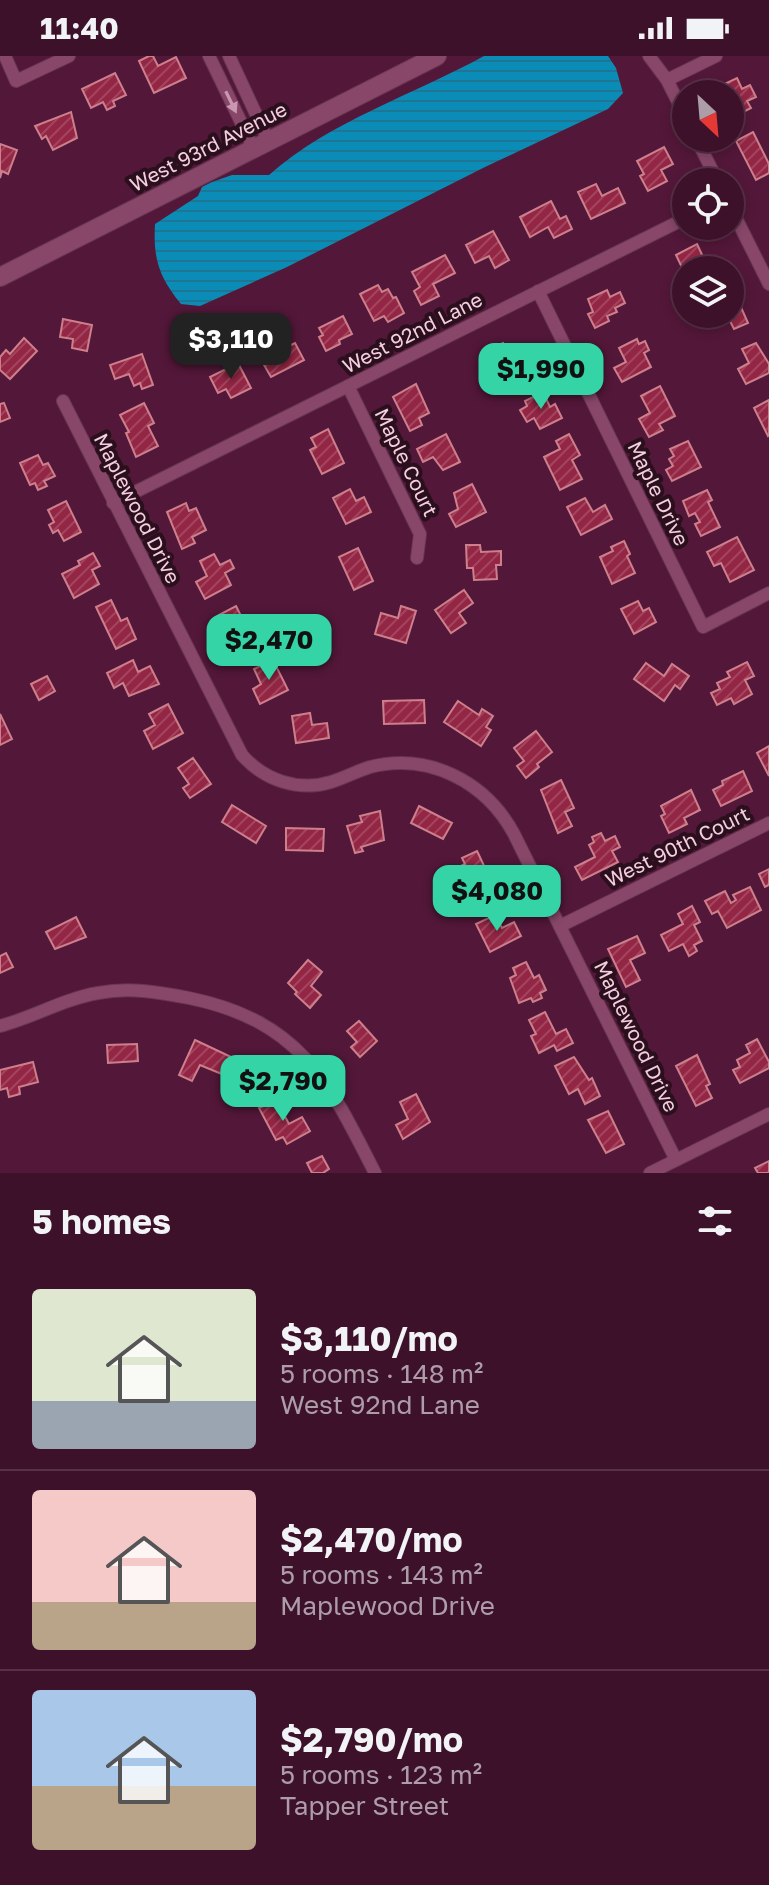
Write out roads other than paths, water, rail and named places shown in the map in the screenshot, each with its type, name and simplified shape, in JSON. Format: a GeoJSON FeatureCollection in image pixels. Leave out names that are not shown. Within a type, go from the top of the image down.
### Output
{"type":"FeatureCollection","features":[{"type":"Feature","properties":{"kind":"street"},"geometry":{"type":"LineString","coordinates":[[5,56],[16,81],[69,56]]}},
{"type":"Feature","properties":{"kind":"street"},"geometry":{"type":"LineString","coordinates":[[209,56],[261,144]]}},
{"type":"Feature","properties":{"kind":"street"},"geometry":{"type":"LineString","coordinates":[[229,56],[261,144]]}},
{"type":"Feature","properties":{"kind":"street","name":"West 93rd Avenue"},"geometry":{"type":"LineString","coordinates":[[0,277],[437,56]]}},
{"type":"Feature","properties":{"kind":"street"},"geometry":{"type":"LineString","coordinates":[[649,56],[667,80]]}},
{"type":"Feature","properties":{"kind":"street"},"geometry":{"type":"LineString","coordinates":[[660,56],[672,90]]}},
{"type":"Feature","properties":{"kind":"street"},"geometry":{"type":"LineString","coordinates":[[667,80],[716,56]]}},
{"type":"Feature","properties":{"kind":"street","name":"West 92nd Lane"},"geometry":{"type":"LineString","coordinates":[[113,503],[672,225]]}},
{"type":"Feature","properties":{"kind":"street"},"geometry":{"type":"LineString","coordinates":[[744,234],[769,284]]}},
{"type":"Feature","properties":{"kind":"street","name":"Maple Drive"},"geometry":{"type":"LineString","coordinates":[[538,291],[703,627],[769,593]]}},
{"type":"Feature","properties":{"kind":"street","name":"Maple Court"},"geometry":{"type":"LineString","coordinates":[[348,386],[420,534],[417,558]]}},
{"type":"Feature","properties":{"kind":"street","name":"Maplewood Drive"},"geometry":{"type":"LineString","coordinates":[[63,401],[230,735],[250,764],[278,781],[303,786],[325,784],[370,767],[393,763],[428,766],[460,778],[502,813],[676,1160]]}},
{"type":"Feature","properties":{"kind":"street","name":"West 90th Court"},"geometry":{"type":"LineString","coordinates":[[560,926],[769,823]]}},
{"type":"Feature","properties":{"kind":"street"},"geometry":{"type":"LineString","coordinates":[[0,1026],[69,1000],[117,990],[156,992],[225,1007],[274,1031],[317,1069],[342,1108],[375,1173]]}},
{"type":"Feature","properties":{"kind":"street"},"geometry":{"type":"LineString","coordinates":[[650,1173],[769,1114]]}},
{"type":"Feature","properties":{"kind":"water"},"geometry":{"type":"Polygon","coordinates":[[[484,56],[608,56],[616,68],[623,93],[608,109],[287,267],[200,306],[181,304],[159,267],[155,224],[198,196],[202,187],[232,175],[269,175],[318,139],[345,124],[484,56]]]}}]}
